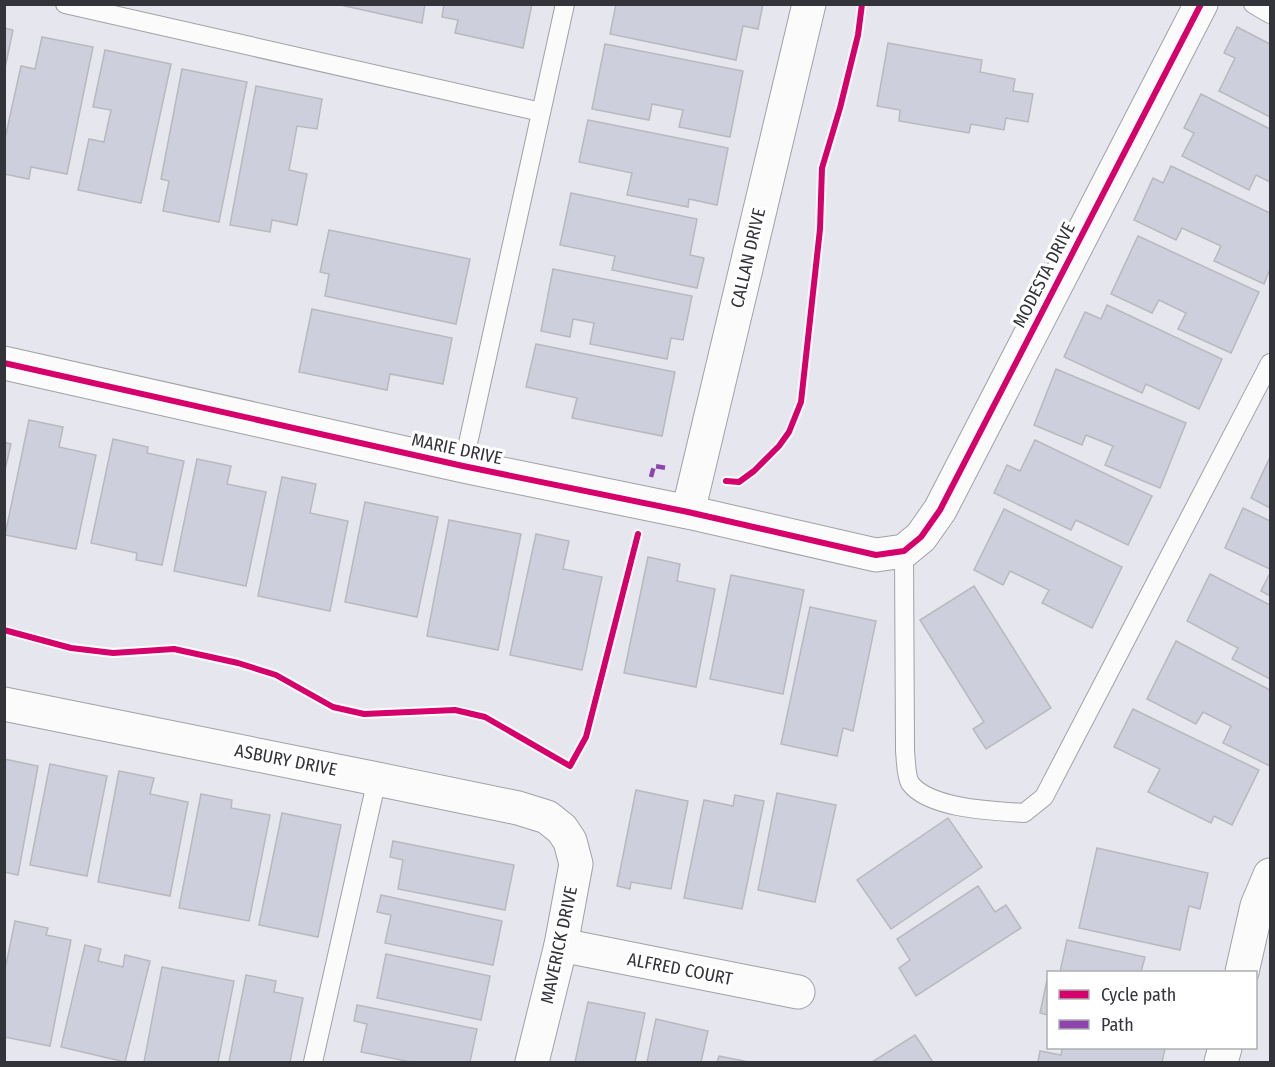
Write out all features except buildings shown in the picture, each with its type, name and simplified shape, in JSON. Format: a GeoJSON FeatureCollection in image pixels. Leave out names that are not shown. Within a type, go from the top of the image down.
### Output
{"type":"FeatureCollection","features":[{"type":"Feature","properties":{"kind":"street","name":"CALLAN DRIVE"},"geometry":{"type":"LineString","coordinates":[[688,512],[809,4]]}},
{"type":"Feature","properties":{"kind":"street","name":"MODESTA DRIVE"},"geometry":{"type":"LineString","coordinates":[[904,551],[921,537],[940,510],[1201,4]]}},
{"type":"Feature","properties":{"kind":"street","name":"MARIE DRIVE"},"geometry":{"type":"LineString","coordinates":[[4,363],[462,466],[688,512],[876,555],[904,551]]}},
{"type":"Feature","properties":{"kind":"street","name":"ASBURY DRIVE"},"geometry":{"type":"LineString","coordinates":[[4,704],[524,810],[547,817],[562,829]]}},
{"type":"Feature","properties":{"kind":"street","name":"MAVERICK DRIVE"},"geometry":{"type":"LineString","coordinates":[[532,1062],[561,945],[576,864],[570,841],[562,829]]}},
{"type":"Feature","properties":{"kind":"street"},"geometry":{"type":"LineString","coordinates":[[1242,971],[1257,906],[1270,875]]}},
{"type":"Feature","properties":{"kind":"street","name":"ALFRED COURT"},"geometry":{"type":"LineString","coordinates":[[561,945],[798,992]]}},
{"type":"Feature","properties":{"kind":"lane"},"geometry":{"type":"LineString","coordinates":[[65,4],[541,112]]}},
{"type":"Feature","properties":{"kind":"lane"},"geometry":{"type":"LineString","coordinates":[[462,466],[566,4]]}},
{"type":"Feature","properties":{"kind":"lane"},"geometry":{"type":"LineString","coordinates":[[1253,4],[1270,14]]}},
{"type":"Feature","properties":{"kind":"lane"},"geometry":{"type":"LineString","coordinates":[[904,551],[905,751],[909,782],[926,797],[978,811],[1024,813],[1044,797],[1270,363]]}},
{"type":"Feature","properties":{"kind":"lane"},"geometry":{"type":"LineString","coordinates":[[313,1062],[377,779]]}},
{"type":"Feature","properties":{"kind":"marked path"},"geometry":{"type":"LineString","coordinates":[[651,477],[654,466],[667,468]]}},
{"type":"Feature","properties":{"kind":"cycle path"},"geometry":{"type":"LineString","coordinates":[[726,481],[739,482],[754,471],[779,446],[789,432],[801,402],[820,229],[822,168],[858,35],[862,4]]}},
{"type":"Feature","properties":{"kind":"cycle path"},"geometry":{"type":"LineString","coordinates":[[4,363],[463,466],[688,512],[876,555],[904,551],[921,537],[940,510],[1201,4]]}},
{"type":"Feature","properties":{"kind":"cycle path"},"geometry":{"type":"LineString","coordinates":[[4,630],[71,648],[113,653],[174,649],[238,663],[276,675],[333,707],[364,714],[455,710],[485,717],[570,766],[586,737],[638,534]]}}]}
